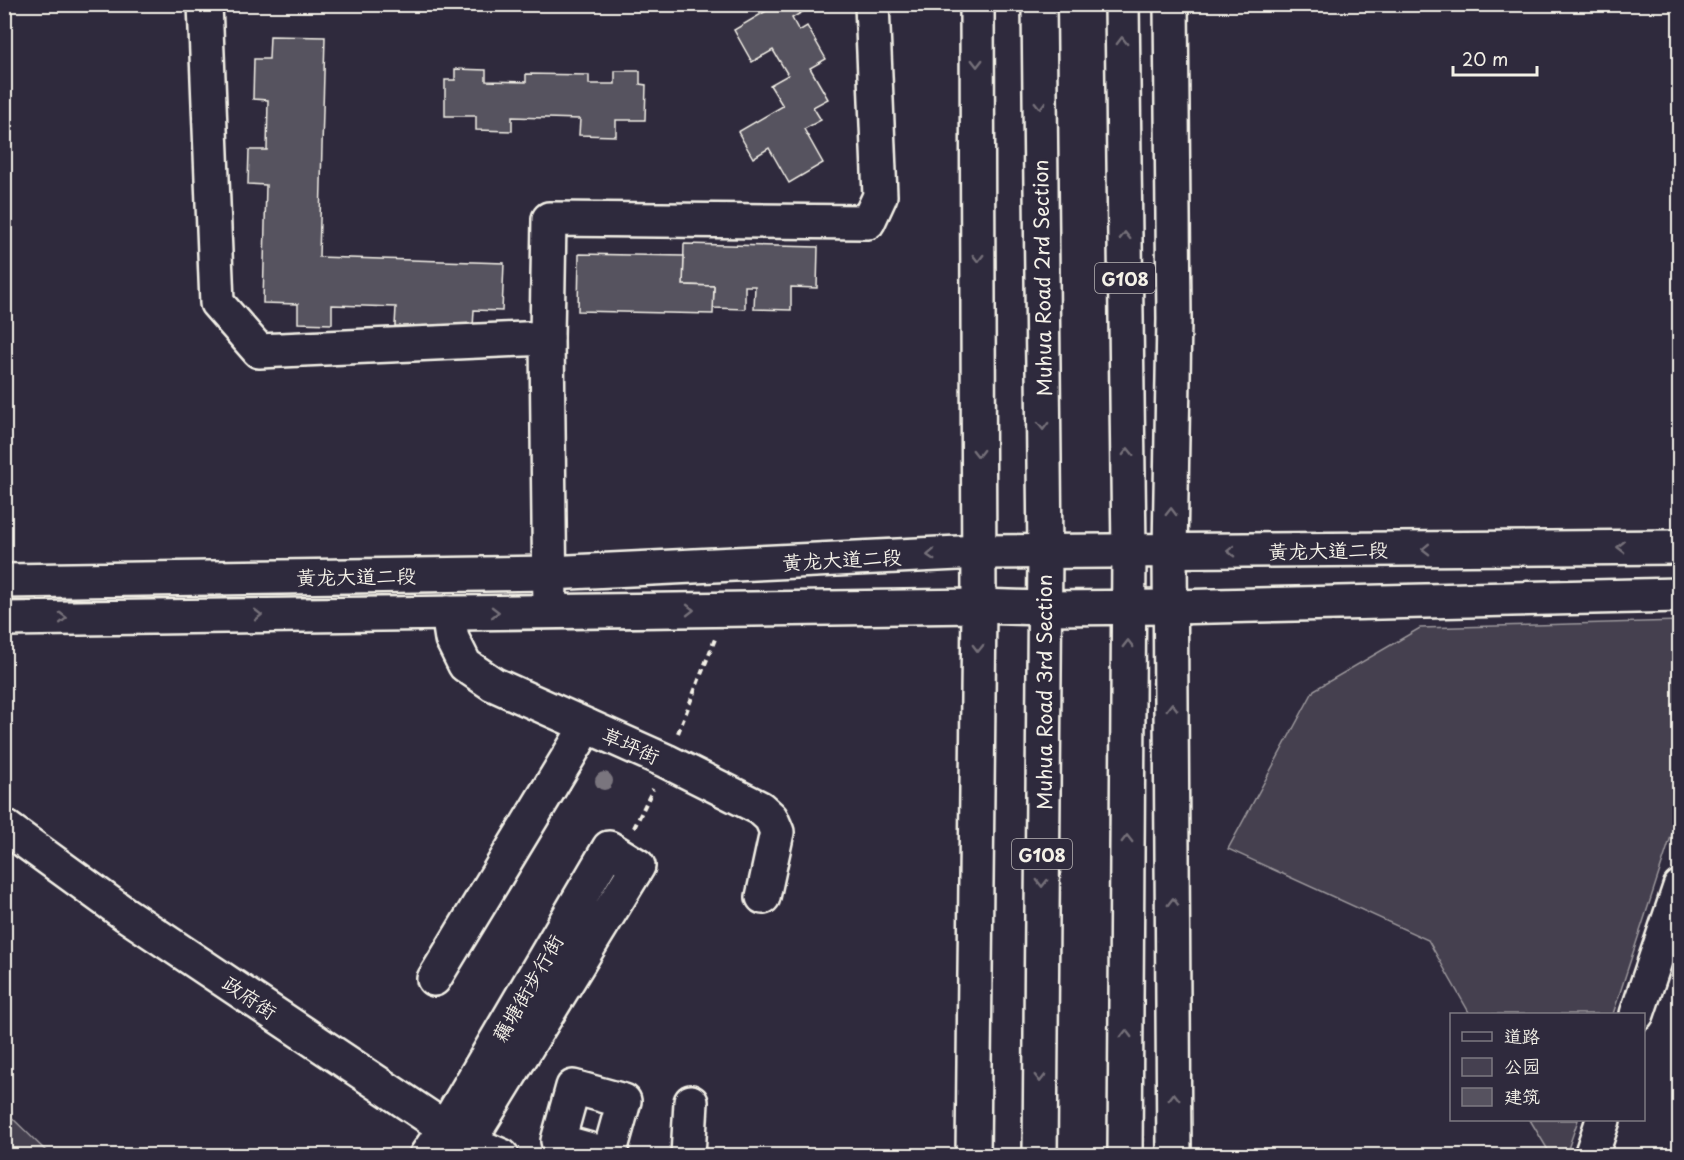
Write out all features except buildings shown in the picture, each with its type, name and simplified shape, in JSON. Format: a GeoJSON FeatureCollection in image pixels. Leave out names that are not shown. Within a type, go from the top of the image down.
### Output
{"type":"FeatureCollection","features":[{"type":"Feature","properties":{"kind":"main road"},"geometry":{"type":"LineString","coordinates":[[206,4],[217,303],[259,351],[547,339]]}},
{"type":"Feature","properties":{"kind":"main road"},"geometry":{"type":"LineString","coordinates":[[550,611],[547,339],[549,219],[868,222],[880,196],[872,4]]}},
{"type":"Feature","properties":{"kind":"main road"},"geometry":{"type":"LineString","coordinates":[[973,1155],[979,606],[977,4]]}},
{"type":"Feature","properties":{"kind":"main road","name":"Muhua Road 2rd Section"},"geometry":{"type":"LineString","coordinates":[[1039,4],[1045,552]]}},
{"type":"Feature","properties":{"kind":"main road","name":"G108"},"geometry":{"type":"LineString","coordinates":[[1122,4],[1129,552],[1125,1155]]}},
{"type":"Feature","properties":{"kind":"main road"},"geometry":{"type":"LineString","coordinates":[[1171,4],[1174,319],[1170,552],[1174,1155]]}},
{"type":"Feature","properties":{"kind":"main road","name":"黄龙大道二段"},"geometry":{"type":"LineString","coordinates":[[4,581],[550,573],[979,552],[1680,547]]}},
{"type":"Feature","properties":{"kind":"main road","name":"Muhua Road 3rd Section"},"geometry":{"type":"LineString","coordinates":[[1040,1155],[1045,552]]}},
{"type":"Feature","properties":{"kind":"main road","name":"黄龙大道二段"},"geometry":{"type":"LineString","coordinates":[[4,619],[979,606],[1171,607],[1680,595]]}},
{"type":"Feature","properties":{"kind":"main road","name":"草坪街"},"geometry":{"type":"LineString","coordinates":[[448,613],[452,639],[465,665],[493,684],[666,761],[760,808],[771,818],[777,832],[763,897]]}},
{"type":"Feature","properties":{"kind":"main road"},"geometry":{"type":"LineString","coordinates":[[434,980],[587,726]]}},
{"type":"Feature","properties":{"kind":"main road","name":"政府街"},"geometry":{"type":"LineString","coordinates":[[4,826],[125,914],[458,1142],[502,1155]]}},
{"type":"Feature","properties":{"kind":"main road","name":"藕塘街步行街"},"geometry":{"type":"LineString","coordinates":[[609,848],[638,866],[458,1142],[609,848]]}},
{"type":"Feature","properties":{"kind":"main road"},"geometry":{"type":"LineString","coordinates":[[1637,1013],[1680,887]]}},
{"type":"Feature","properties":{"kind":"main road"},"geometry":{"type":"LineString","coordinates":[[688,1155],[691,1102]]}},
{"type":"Feature","properties":{"kind":"main road"},"geometry":{"type":"LineString","coordinates":[[1591,1155],[1602,1121]]}},
{"type":"Feature","properties":{"kind":"main road"},"geometry":{"type":"LineString","coordinates":[[426,1155],[458,1142]]}},
{"type":"Feature","properties":{"kind":"path"},"geometry":{"type":"LineString","coordinates":[[640,816],[666,761],[727,610]]}},
{"type":"Feature","properties":{"kind":"green space"},"geometry":{"type":"Polygon","coordinates":[[[1679,621],[1679,812],[1613,1013],[1469,1013],[1428,940],[1228,849],[1314,690],[1420,628],[1679,621]]]}},
{"type":"Feature","properties":{"kind":"green space"},"geometry":{"type":"Polygon","coordinates":[[[5,1111],[50,1155],[5,1155],[5,1111]]]}},
{"type":"Feature","properties":{"kind":"green space"},"geometry":{"type":"Polygon","coordinates":[[[1531,1121],[1578,1121],[1566,1155],[1551,1155],[1531,1121]]]}}]}
